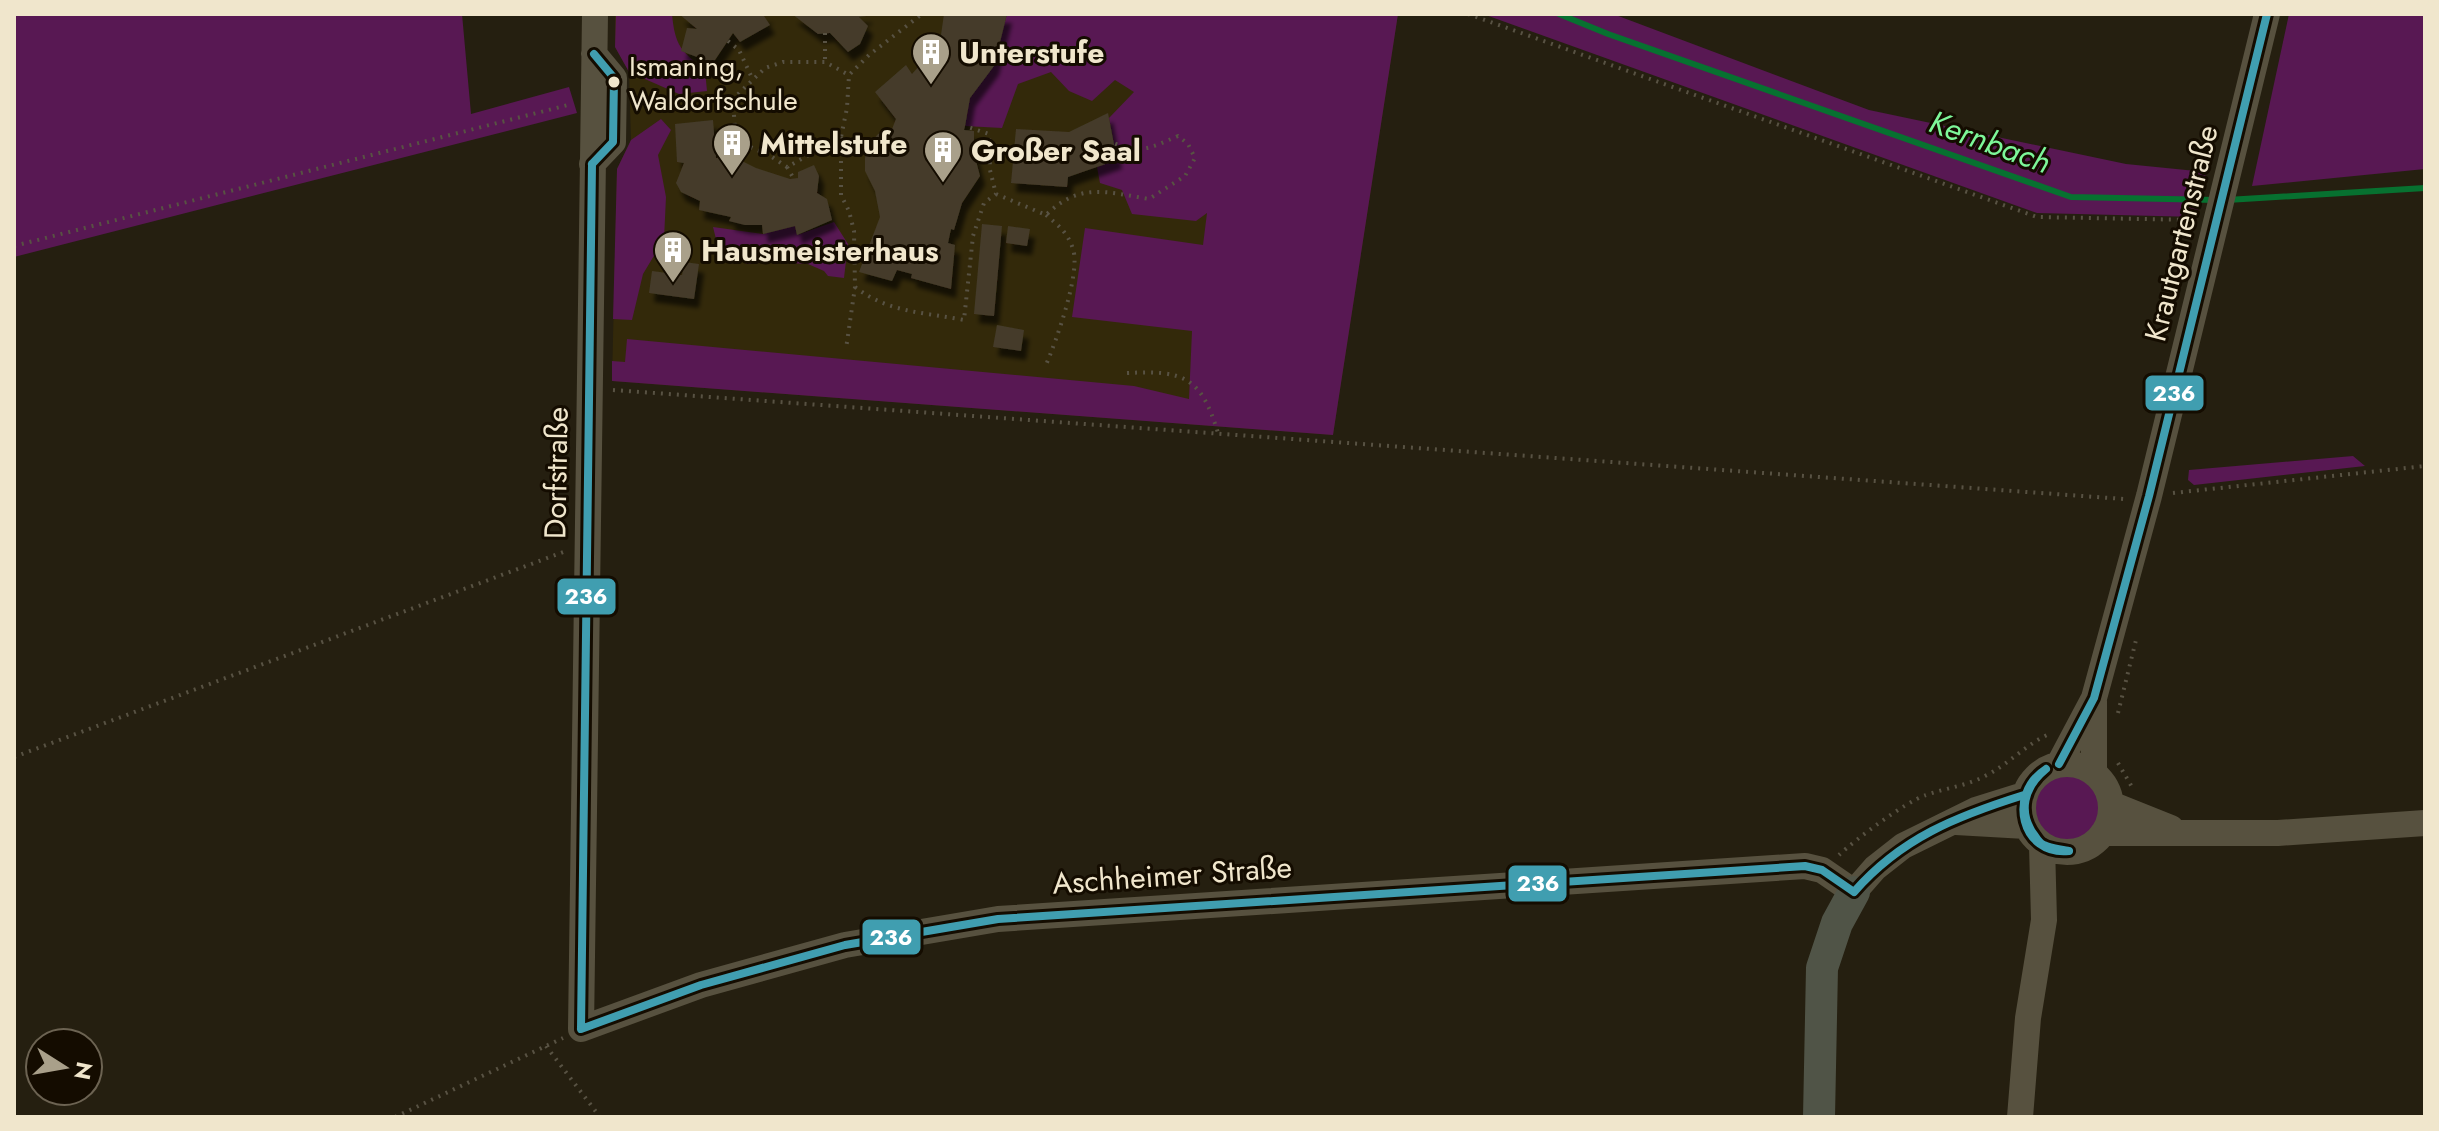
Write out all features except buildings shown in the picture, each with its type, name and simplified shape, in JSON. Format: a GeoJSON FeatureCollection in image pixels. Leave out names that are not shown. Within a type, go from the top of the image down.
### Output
{"type":"FeatureCollection","features":[{"type":"Feature","properties":{"kind":"main road"},"geometry":{"type":"LineString","coordinates":[[1819,1117],[1822,968],[1837,923],[1854,892]]}},
{"type":"Feature","properties":{"kind":"street","name":"Dorfstraße"},"geometry":{"type":"LineString","coordinates":[[581,1029],[592,164],[604,102],[594,54],[595,14]]}},
{"type":"Feature","properties":{"kind":"street","name":"Krautgartenstraße"},"geometry":{"type":"LineString","coordinates":[[2059,764],[2094,698],[2162,494],[2219,216],[2267,14]]}},
{"type":"Feature","properties":{"kind":"street","name":"Krautgartenstraße"},"geometry":{"type":"LineString","coordinates":[[2094,698],[2094,773]]}},
{"type":"Feature","properties":{"kind":"street"},"geometry":{"type":"LineString","coordinates":[[1956,822],[2034,836],[2056,851],[2071,852],[2095,842],[2108,824],[2111,804],[2108,792],[2094,773],[2083,767],[2059,764],[2037,775],[2024,795],[2022,806],[2034,836],[2044,920]]}},
{"type":"Feature","properties":{"kind":"street"},"geometry":{"type":"LineString","coordinates":[[1854,892],[1875,868],[1903,846],[1976,810],[2024,795]]}},
{"type":"Feature","properties":{"kind":"street"},"geometry":{"type":"LineString","coordinates":[[2111,804],[2182,832]]}},
{"type":"Feature","properties":{"kind":"street"},"geometry":{"type":"LineString","coordinates":[[2103,833],[2278,833],[2425,823]]}},
{"type":"Feature","properties":{"kind":"street"},"geometry":{"type":"LineString","coordinates":[[2020,1117],[2028,1018],[2044,920],[2071,852]]}},
{"type":"Feature","properties":{"kind":"street","name":"Aschheimer Straße"},"geometry":{"type":"LineString","coordinates":[[581,1029],[701,985],[845,945],[998,919],[1805,866],[1822,870],[1854,892]]}},
{"type":"Feature","properties":{"kind":"path"},"geometry":{"type":"LineString","coordinates":[[846,349],[855,287],[854,231],[841,195],[841,137],[849,75],[869,55],[922,14]]}},
{"type":"Feature","properties":{"kind":"path"},"geometry":{"type":"LineString","coordinates":[[1468,14],[2037,217],[2219,216]]}},
{"type":"Feature","properties":{"kind":"path"},"geometry":{"type":"LineString","coordinates":[[825,33],[825,62]]}},
{"type":"Feature","properties":{"kind":"path"},"geometry":{"type":"LineString","coordinates":[[728,41],[739,50],[753,79]]}},
{"type":"Feature","properties":{"kind":"path"},"geometry":{"type":"LineString","coordinates":[[14,246],[604,102],[733,99],[765,68],[783,62],[825,62],[849,75]]}},
{"type":"Feature","properties":{"kind":"path"},"geometry":{"type":"LineString","coordinates":[[733,99],[735,131],[741,143],[787,167],[794,179]]}},
{"type":"Feature","properties":{"kind":"path"},"geometry":{"type":"LineString","coordinates":[[965,126],[989,134],[990,170],[996,194]]}},
{"type":"Feature","properties":{"kind":"path"},"geometry":{"type":"LineString","coordinates":[[1046,215],[1058,203],[1084,192],[1102,190],[1149,199],[1185,176],[1195,158],[1188,144],[1178,136],[1146,149],[1131,151],[1114,143]]}},
{"type":"Feature","properties":{"kind":"path"},"geometry":{"type":"LineString","coordinates":[[787,167],[841,137]]}},
{"type":"Feature","properties":{"kind":"path"},"geometry":{"type":"LineString","coordinates":[[732,156],[741,143]]}},
{"type":"Feature","properties":{"kind":"path"},"geometry":{"type":"LineString","coordinates":[[855,287],[892,309],[964,320],[973,236],[984,203],[996,194]]}},
{"type":"Feature","properties":{"kind":"path"},"geometry":{"type":"LineString","coordinates":[[996,194],[1046,215],[1063,229],[1075,252],[1063,322],[1046,365]]}},
{"type":"Feature","properties":{"kind":"path"},"geometry":{"type":"LineString","coordinates":[[1127,373],[1176,375],[1201,390],[1218,433]]}},
{"type":"Feature","properties":{"kind":"path"},"geometry":{"type":"LineString","coordinates":[[589,388],[2127,499],[2425,466]]}},
{"type":"Feature","properties":{"kind":"path"},"geometry":{"type":"LineString","coordinates":[[14,757],[587,543]]}},
{"type":"Feature","properties":{"kind":"path"},"geometry":{"type":"LineString","coordinates":[[395,1117],[581,1029]]}},
{"type":"Feature","properties":{"kind":"path"},"geometry":{"type":"LineString","coordinates":[[546,1046],[600,1117]]}},
{"type":"Feature","properties":{"kind":"shaded area"},"geometry":{"type":"Polygon","coordinates":[[[14,14],[462,14],[471,114],[569,87],[577,113],[14,257],[14,14]]]}},
{"type":"Feature","properties":{"kind":"shaded area"},"geometry":{"type":"Polygon","coordinates":[[[615,14],[1398,14],[1333,435],[612,381],[617,169],[631,140],[629,72],[615,47],[615,14]]]}},
{"type":"Feature","properties":{"kind":"shaded area"},"geometry":{"type":"Polygon","coordinates":[[[616,14],[672,14],[681,47],[705,70],[707,91],[679,94],[629,72],[615,47],[616,14]]]}},
{"type":"Feature","properties":{"kind":"shaded area"},"geometry":{"type":"Polygon","coordinates":[[[1007,14],[1398,14],[1333,435],[612,381],[612,361],[625,362],[627,339],[1134,386],[1189,399],[1192,331],[1072,317],[1085,228],[1203,245],[1207,213],[1196,221],[1132,214],[1122,190],[1100,183],[1097,167],[1117,159],[1109,118],[1134,92],[1115,80],[1092,101],[1069,91],[1051,72],[1018,84],[1002,128],[965,126],[970,98],[994,66],[1007,14]]]}},
{"type":"Feature","properties":{"kind":"shaded area"},"geometry":{"type":"Polygon","coordinates":[[[1483,14],[1613,14],[1869,110],[2126,164],[2206,172],[2197,217],[2037,213],[1483,14]]]}},
{"type":"Feature","properties":{"kind":"shaded area"},"geometry":{"type":"Polygon","coordinates":[[[2289,14],[2425,14],[2425,169],[2252,186],[2289,14]]]}},
{"type":"Feature","properties":{"kind":"shaded area"},"geometry":{"type":"Polygon","coordinates":[[[661,119],[671,130],[658,155],[666,197],[664,239],[643,274],[632,320],[613,319],[617,169],[631,140],[661,119]]]}},
{"type":"Feature","properties":{"kind":"shaded area"},"geometry":{"type":"Polygon","coordinates":[[[834,222],[848,244],[844,278],[828,276],[808,264],[747,264],[718,247],[713,227],[763,234],[795,226],[797,235],[834,222]]]}},
{"type":"Feature","properties":{"kind":"shaded area"},"geometry":{"type":"Polygon","coordinates":[[[2353,456],[2365,466],[2194,485],[2188,480],[2189,470],[2353,456]]]}},
{"type":"Feature","properties":{"kind":"shaded area"},"geometry":{"type":"Polygon","coordinates":[[[2067,775],[2080,778],[2090,785],[2097,795],[2100,808],[2097,821],[2090,831],[2080,838],[2067,841],[2054,838],[2044,831],[2037,821],[2034,808],[2037,795],[2044,785],[2054,778],[2067,775]]]}},
{"type":"Feature","properties":{"kind":"waterway","name":"Kernbach"},"geometry":{"type":"LineString","coordinates":[[1559,14],[2071,197],[2216,200]]}},
{"type":"Feature","properties":{"kind":"waterway","name":"Kernbach"},"geometry":{"type":"LineString","coordinates":[[2227,200],[2425,188]]}},
{"type":"Feature","properties":{"kind":"transit line","name":"236"},"geometry":{"type":"LineString","coordinates":[[2059,764],[2094,698],[2149,496],[2267,14]]}},
{"type":"Feature","properties":{"kind":"transit line","name":"236"},"geometry":{"type":"LineString","coordinates":[[592,164],[613,142],[614,78],[594,54]]}},
{"type":"Feature","properties":{"kind":"transit line","name":"236"},"geometry":{"type":"LineString","coordinates":[[581,1029],[592,164]]}},
{"type":"Feature","properties":{"kind":"transit line","name":"236"},"geometry":{"type":"LineString","coordinates":[[2046,769],[2028,792],[2026,818],[2042,844],[2069,851]]}},
{"type":"Feature","properties":{"kind":"transit line","name":"236"},"geometry":{"type":"LineString","coordinates":[[2046,769],[2026,793],[2023,807],[2025,821],[2030,834],[2040,844],[2053,850],[2069,851]]}},
{"type":"Feature","properties":{"kind":"transit line","name":"236"},"geometry":{"type":"LineString","coordinates":[[1854,892],[1891,857],[1932,831],[1976,811],[2024,795]]}},
{"type":"Feature","properties":{"kind":"transit line","name":"236"},"geometry":{"type":"LineString","coordinates":[[581,1029],[701,985],[845,945],[998,919],[1805,866],[1822,870],[1854,892]]}},
{"type":"Feature","properties":{"kind":"place","name":"Ismaning, Waldorfschule"},"geometry":{"type":"Point","coordinates":[614,82]}},
{"type":"Feature","properties":{"kind":"place","name":"Unterstufe"},"geometry":{"type":"Point","coordinates":[931,86]}},
{"type":"Feature","properties":{"kind":"place","name":"Mittelstufe"},"geometry":{"type":"Point","coordinates":[732,177]}},
{"type":"Feature","properties":{"kind":"place","name":"Großer Saal"},"geometry":{"type":"Point","coordinates":[943,184]}},
{"type":"Feature","properties":{"kind":"place","name":"Hausmeisterhaus"},"geometry":{"type":"Point","coordinates":[673,284]}}]}
